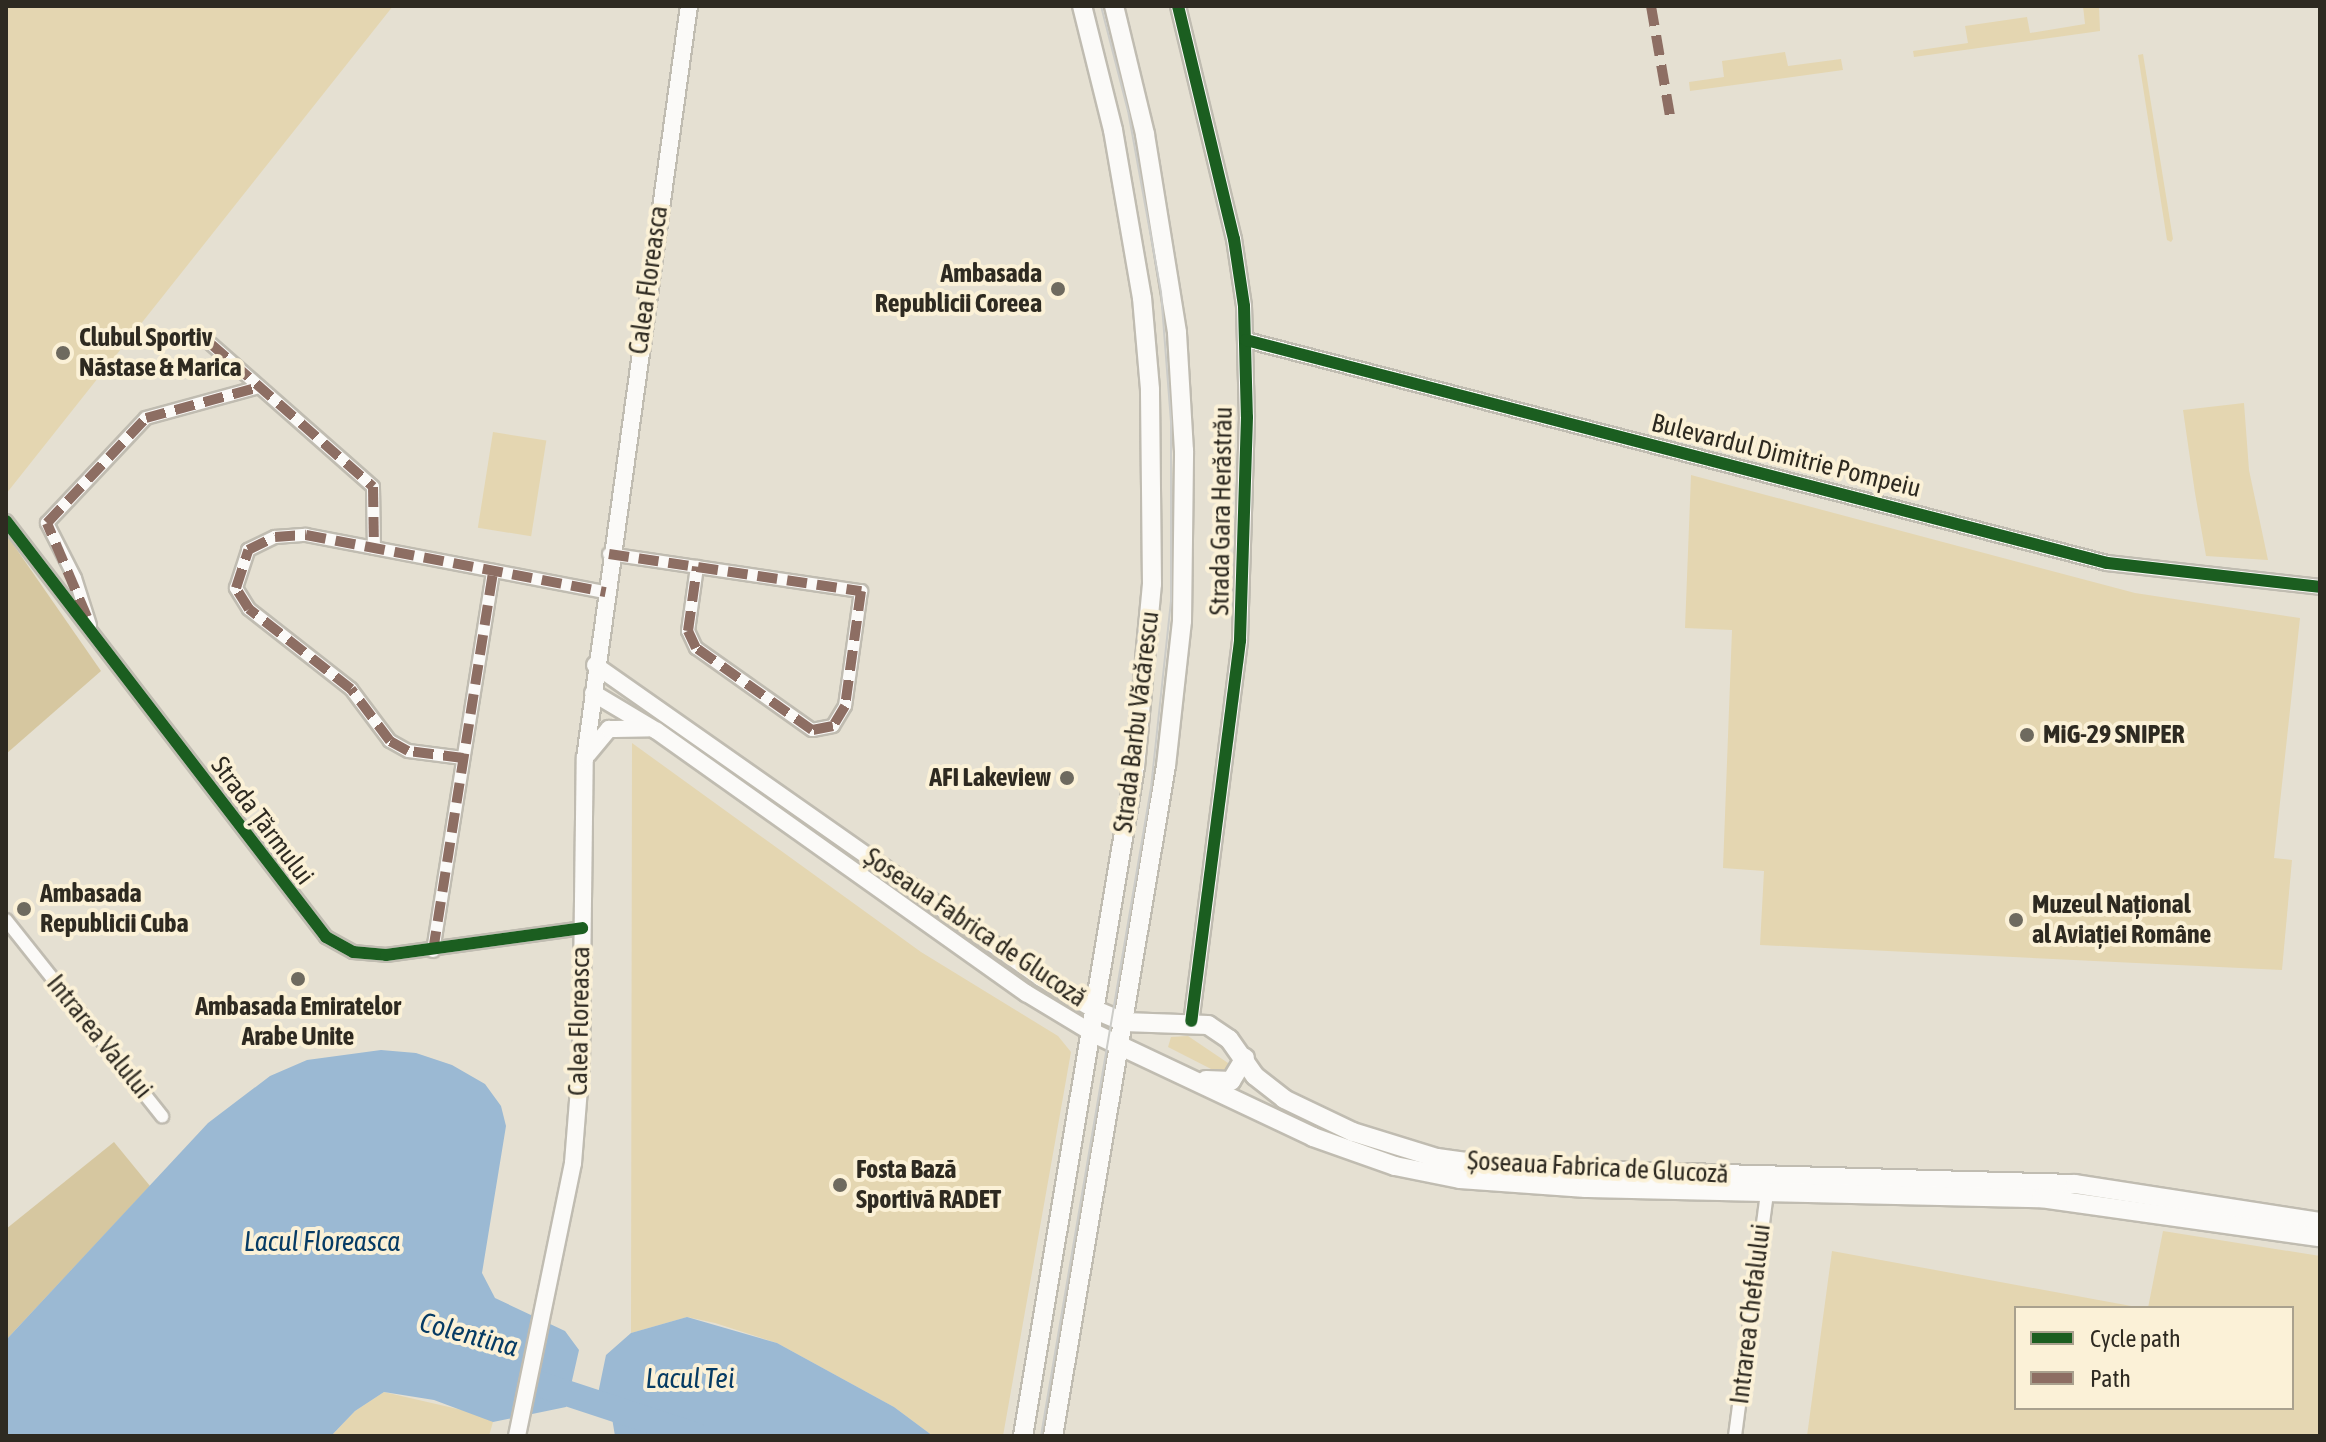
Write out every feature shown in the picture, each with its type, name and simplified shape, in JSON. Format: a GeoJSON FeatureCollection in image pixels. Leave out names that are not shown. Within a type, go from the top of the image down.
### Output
{"type":"FeatureCollection","features":[{"type":"Feature","properties":{"kind":"main road","name":"Calea Floreasca"},"geometry":{"type":"LineString","coordinates":[[517,1436],[548,1302],[577,1126],[585,758],[609,554],[689,6]]}},
{"type":"Feature","properties":{"kind":"main road","name":"Strada Barbu Văcărescu"},"geometry":{"type":"LineString","coordinates":[[1023,1436],[1137,752],[1153,559],[1150,389],[1142,298],[1113,130],[1082,6]]}},
{"type":"Feature","properties":{"kind":"main road","name":"Strada Barbu Văcărescu"},"geometry":{"type":"LineString","coordinates":[[1053,1436],[1121,1044],[1177,683],[1184,451],[1177,332],[1162,229],[1114,6]]}},
{"type":"Feature","properties":{"kind":"main road","name":"Șoseaua Fabrica de Glucoză"},"geometry":{"type":"LineString","coordinates":[[595,665],[1041,978],[1093,1009],[1124,1022],[1191,1021],[1217,1029],[1245,1058],[1263,1085],[1321,1118],[1437,1158],[1509,1168],[2084,1201],[2320,1237]]}},
{"type":"Feature","properties":{"kind":"main road","name":"Șoseaua Fabrica de Glucoză"},"geometry":{"type":"LineString","coordinates":[[593,693],[653,728],[1026,993],[1089,1031],[1184,1073],[1313,1137],[1435,1175],[1506,1184],[2075,1184],[2320,1222]]}},
{"type":"Feature","properties":{"kind":"main road"},"geometry":{"type":"LineString","coordinates":[[585,758],[609,729],[653,728]]}},
{"type":"Feature","properties":{"kind":"main road"},"geometry":{"type":"LineString","coordinates":[[1184,1073],[1231,1081],[1245,1058]]}},
{"type":"Feature","properties":{"kind":"street","name":"Strada Gara Herăstrău"},"geometry":{"type":"LineString","coordinates":[[1178,6],[1231,221],[1246,340],[1243,600],[1191,1021]]}},
{"type":"Feature","properties":{"kind":"street","name":"Bulevardul Dimitrie Pompeiu"},"geometry":{"type":"LineString","coordinates":[[1246,340],[2107,563],[2320,587]]}},
{"type":"Feature","properties":{"kind":"street"},"geometry":{"type":"LineString","coordinates":[[211,344],[373,487],[374,548]]}},
{"type":"Feature","properties":{"kind":"street"},"geometry":{"type":"LineString","coordinates":[[93,635],[79,588],[47,523],[146,418],[259,387]]}},
{"type":"Feature","properties":{"kind":"street","name":"Strada Țărmului"},"geometry":{"type":"LineString","coordinates":[[6,521],[326,937],[353,952],[372,955],[433,951],[582,928]]}},
{"type":"Feature","properties":{"kind":"street"},"geometry":{"type":"LineString","coordinates":[[463,758],[408,751],[390,741],[351,689],[249,609],[236,588],[241,561],[261,541],[306,535],[606,592]]}},
{"type":"Feature","properties":{"kind":"street"},"geometry":{"type":"LineString","coordinates":[[609,554],[861,591],[845,706],[833,726],[812,730],[696,648],[688,631],[697,567]]}},
{"type":"Feature","properties":{"kind":"street"},"geometry":{"type":"LineString","coordinates":[[433,951],[493,571]]}},
{"type":"Feature","properties":{"kind":"street","name":"Intrarea Valului"},"geometry":{"type":"LineString","coordinates":[[6,920],[162,1116]]}},
{"type":"Feature","properties":{"kind":"street","name":"Intrarea Chefalului"},"geometry":{"type":"LineString","coordinates":[[1735,1436],[1768,1182]]}},
{"type":"Feature","properties":{"kind":"shaded area","name":"Clubul Sportiv Năstase & Marica"},"geometry":{"type":"Polygon","coordinates":[[[6,6],[393,6],[6,494],[6,6]]]}},
{"type":"Feature","properties":{"kind":"shaded area"},"geometry":{"type":"Polygon","coordinates":[[[2083,6],[2099,6],[2100,31],[1914,57],[1913,51],[1968,43],[1965,26],[2027,17],[2030,33],[2085,24],[2083,6]]]}},
{"type":"Feature","properties":{"kind":"shaded area"},"geometry":{"type":"Polygon","coordinates":[[[1785,52],[1788,66],[1841,59],[1843,70],[1690,91],[1689,82],[1724,77],[1722,61],[1785,52]]]}},
{"type":"Feature","properties":{"kind":"shaded area"},"geometry":{"type":"Polygon","coordinates":[[[2143,54],[2173,239],[2171,242],[2167,240],[2138,55],[2143,54]]]}},
{"type":"Feature","properties":{"kind":"shaded area"},"geometry":{"type":"Polygon","coordinates":[[[2244,403],[2249,470],[2268,560],[2206,556],[2195,493],[2183,410],[2244,403]]]}},
{"type":"Feature","properties":{"kind":"shaded area"},"geometry":{"type":"Polygon","coordinates":[[[493,432],[546,440],[531,536],[478,528],[493,432]]]}},
{"type":"Feature","properties":{"kind":"shaded area"},"geometry":{"type":"Polygon","coordinates":[[[1691,475],[2135,593],[2300,618],[2274,858],[2292,860],[2282,970],[1760,945],[1764,871],[1723,868],[1732,630],[1685,628],[1691,475]]]}},
{"type":"Feature","properties":{"kind":"shaded area"},"geometry":{"type":"Polygon","coordinates":[[[6,534],[101,671],[6,754],[6,534]]]}},
{"type":"Feature","properties":{"kind":"shaded area","name":"Fosta Bază Sportivă RADET"},"geometry":{"type":"Polygon","coordinates":[[[632,743],[921,952],[1058,1036],[1071,1052],[1003,1436],[933,1436],[894,1407],[777,1343],[715,1323],[687,1317],[631,1333],[632,743]]]}},
{"type":"Feature","properties":{"kind":"shaded area"},"geometry":{"type":"Polygon","coordinates":[[[1188,1036],[1228,1063],[1229,1069],[1219,1073],[1168,1047],[1171,1037],[1188,1036]]]}},
{"type":"Feature","properties":{"kind":"shaded area"},"geometry":{"type":"Polygon","coordinates":[[[114,1142],[150,1186],[6,1340],[6,1229],[114,1142]]]}},
{"type":"Feature","properties":{"kind":"shaded area"},"geometry":{"type":"Polygon","coordinates":[[[2163,1231],[2320,1256],[2320,1436],[1807,1436],[1832,1251],[2131,1306],[2014,1306],[2014,1410],[2294,1410],[2294,1306],[2148,1306],[2163,1231]]]}},
{"type":"Feature","properties":{"kind":"shaded area"},"geometry":{"type":"Polygon","coordinates":[[[384,1392],[475,1413],[493,1422],[489,1436],[331,1436],[355,1411],[384,1392]]]}},
{"type":"Feature","properties":{"kind":"water","name":"Lacul Floreasca"},"geometry":{"type":"Polygon","coordinates":[[[381,1050],[416,1053],[452,1065],[485,1084],[501,1106],[506,1126],[482,1273],[495,1298],[565,1331],[579,1350],[566,1407],[493,1422],[434,1400],[384,1392],[355,1411],[331,1436],[6,1436],[6,1340],[208,1123],[270,1076],[307,1060],[381,1050]]]}},
{"type":"Feature","properties":{"kind":"water","name":"Lacul Tei"},"geometry":{"type":"Polygon","coordinates":[[[687,1317],[777,1343],[894,1407],[933,1436],[615,1436],[612,1418],[594,1413],[606,1355],[631,1333],[687,1317]]]}},
{"type":"Feature","properties":{"kind":"waterway","name":"Colentina"},"geometry":{"type":"LineString","coordinates":[[536,1383],[697,1436]]}},
{"type":"Feature","properties":{"kind":"tram line"},"geometry":{"type":"LineString","coordinates":[[1041,1436],[1151,788],[1171,601],[1171,422],[1161,292],[1128,111],[1101,6]]}},
{"type":"Feature","properties":{"kind":"marked path"},"geometry":{"type":"LineString","coordinates":[[1651,6],[1670,116]]}},
{"type":"Feature","properties":{"kind":"marked path"},"geometry":{"type":"LineString","coordinates":[[211,344],[373,487],[374,548]]}},
{"type":"Feature","properties":{"kind":"marked path"},"geometry":{"type":"LineString","coordinates":[[87,617],[47,523],[146,418],[259,387]]}},
{"type":"Feature","properties":{"kind":"marked path"},"geometry":{"type":"LineString","coordinates":[[463,758],[408,751],[390,741],[351,689],[249,609],[236,588],[248,550],[275,537],[306,535],[606,592]]}},
{"type":"Feature","properties":{"kind":"marked path"},"geometry":{"type":"LineString","coordinates":[[609,554],[861,591],[845,706],[833,726],[812,730],[696,648],[688,631],[697,567]]}},
{"type":"Feature","properties":{"kind":"marked path"},"geometry":{"type":"LineString","coordinates":[[433,951],[493,571]]}},
{"type":"Feature","properties":{"kind":"cycle path"},"geometry":{"type":"LineString","coordinates":[[1178,6],[1234,239],[1244,306],[1247,417],[1240,641],[1191,1021]]}},
{"type":"Feature","properties":{"kind":"cycle path"},"geometry":{"type":"LineString","coordinates":[[1246,340],[2107,563],[2320,587]]}},
{"type":"Feature","properties":{"kind":"cycle path"},"geometry":{"type":"LineString","coordinates":[[6,521],[326,937],[353,952],[386,955],[582,928]]}},
{"type":"Feature","properties":{"kind":"place","name":"Ambasada Republicii Coreea"},"geometry":{"type":"Point","coordinates":[1058,289]}},
{"type":"Feature","properties":{"kind":"place","name":"Clubul Sportiv Năstase & Marica"},"geometry":{"type":"Point","coordinates":[63,353]}},
{"type":"Feature","properties":{"kind":"place","name":"MiG-29 SNIPER"},"geometry":{"type":"Point","coordinates":[2027,735]}},
{"type":"Feature","properties":{"kind":"place","name":"AFI Lakeview"},"geometry":{"type":"Point","coordinates":[1067,778]}},
{"type":"Feature","properties":{"kind":"place","name":"Ambasada Republicii Cuba"},"geometry":{"type":"Point","coordinates":[24,909]}},
{"type":"Feature","properties":{"kind":"place","name":"Muzeul Național al Aviației Române"},"geometry":{"type":"Point","coordinates":[2016,920]}},
{"type":"Feature","properties":{"kind":"place","name":"Ambasada Emiratelor Arabe Unite"},"geometry":{"type":"Point","coordinates":[298,979]}},
{"type":"Feature","properties":{"kind":"place","name":"Fosta Bază Sportivă RADET"},"geometry":{"type":"Point","coordinates":[840,1185]}}]}
